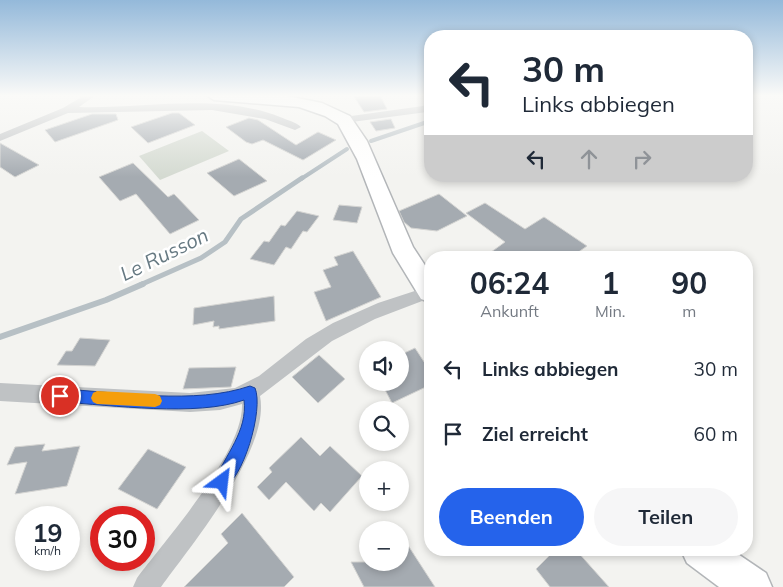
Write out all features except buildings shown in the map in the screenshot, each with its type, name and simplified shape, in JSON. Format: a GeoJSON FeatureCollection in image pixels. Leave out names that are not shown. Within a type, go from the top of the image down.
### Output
{"type":"FeatureCollection","features":[{"type":"Feature","properties":{"kind":"main road"},"geometry":{"type":"LineString","coordinates":[[345,122],[355,138],[403,249],[424,282]]}},
{"type":"Feature","properties":{"kind":"main road"},"geometry":{"type":"LineString","coordinates":[[708,556],[752,587]]}},
{"type":"Feature","properties":{"kind":"street"},"geometry":{"type":"LineString","coordinates":[[0,138],[37,122]]}},
{"type":"Feature","properties":{"kind":"street"},"geometry":{"type":"LineString","coordinates":[[283,122],[295,127]]}},
{"type":"Feature","properties":{"kind":"street"},"geometry":{"type":"LineString","coordinates":[[0,392],[194,403],[229,399],[250,392],[314,343],[335,331],[393,304],[424,294]]}},
{"type":"Feature","properties":{"kind":"street"},"geometry":{"type":"LineString","coordinates":[[146,587],[222,482],[239,452],[252,407],[250,392]]}},
{"type":"Feature","properties":{"kind":"shaded area"},"geometry":{"type":"Polygon","coordinates":[[[202,131],[229,151],[160,180],[139,156],[202,131]]]}},
{"type":"Feature","properties":{"kind":"waterway","name":"Le Russon"},"geometry":{"type":"LineString","coordinates":[[371,141],[424,123]]}},
{"type":"Feature","properties":{"kind":"waterway","name":"Le Russon"},"geometry":{"type":"LineString","coordinates":[[301,179],[347,149]]}},
{"type":"Feature","properties":{"kind":"waterway","name":"Le Russon"},"geometry":{"type":"LineString","coordinates":[[140,285],[201,258],[225,242],[241,219],[302,178]]}},
{"type":"Feature","properties":{"kind":"waterway","name":"Le Russon"},"geometry":{"type":"LineString","coordinates":[[0,337],[106,300],[143,284]]}},
{"type":"Feature","properties":{"kind":"slow traffic"},"geometry":{"type":"LineString","coordinates":[[97,398],[155,401]]}},
{"type":"Feature","properties":{"kind":"route"},"geometry":{"type":"LineString","coordinates":[[60,396],[194,403],[229,399],[250,392],[252,407],[248,426],[239,452],[222,482]]}}]}
